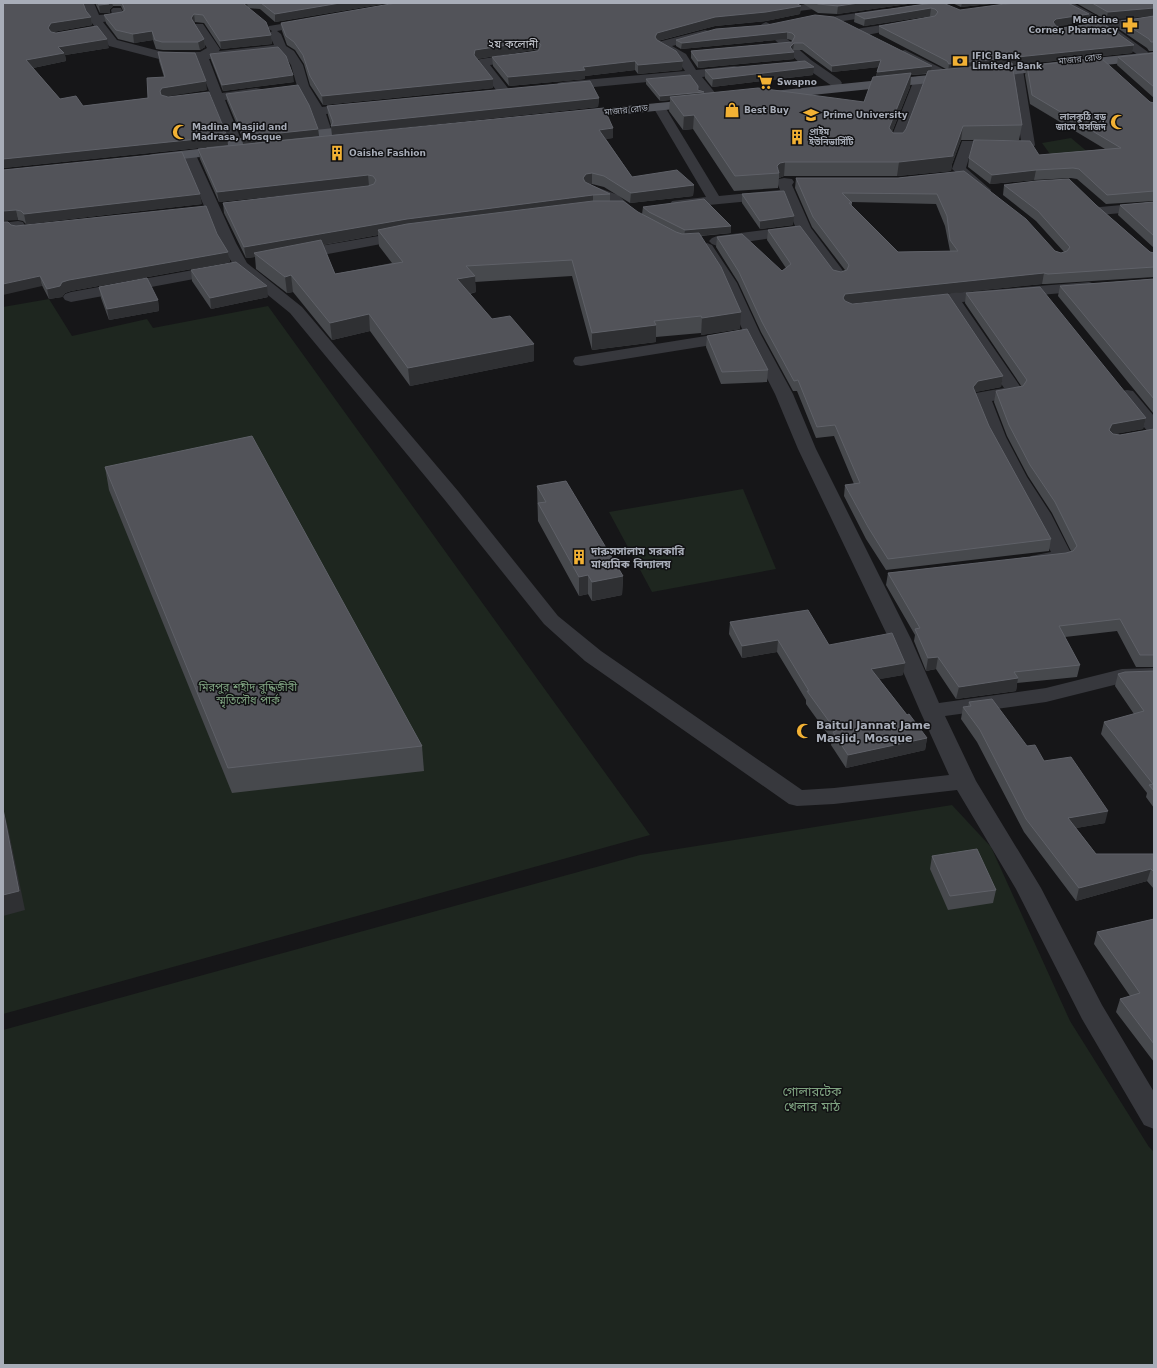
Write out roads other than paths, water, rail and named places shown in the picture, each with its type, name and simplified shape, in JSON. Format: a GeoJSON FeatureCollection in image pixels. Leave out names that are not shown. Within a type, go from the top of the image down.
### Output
{"type":"FeatureCollection","features":[{"type":"Feature","properties":{"kind":"main road","name":"মাজার রোড"},"geometry":{"type":"LineString","coordinates":[[1150,53],[1103,62],[920,80],[749,94],[836,83],[1150,53]]}},
{"type":"Feature","properties":{"kind":"main road","name":"মাজার রোড"},"geometry":{"type":"LineString","coordinates":[[711,95],[726,97],[659,106],[562,113],[711,95]]}},
{"type":"Feature","properties":{"kind":"main road"},"geometry":{"type":"LineString","coordinates":[[325,132],[372,132],[189,155],[141,156],[235,142],[325,132]]}},
{"type":"Feature","properties":{"kind":"street"},"geometry":{"type":"LineString","coordinates":[[88,3],[98,24],[113,43],[121,46],[164,56],[202,56],[281,48]]}},
{"type":"Feature","properties":{"kind":"street"},"geometry":{"type":"LineString","coordinates":[[797,10],[841,3]]}},
{"type":"Feature","properties":{"kind":"street"},"geometry":{"type":"LineString","coordinates":[[1060,3],[1102,24],[1150,53]]}},
{"type":"Feature","properties":{"kind":"street"},"geometry":{"type":"LineString","coordinates":[[86,31],[98,24],[119,17],[117,10]]}},
{"type":"Feature","properties":{"kind":"street"},"geometry":{"type":"LineString","coordinates":[[797,10],[862,32],[882,42]]}},
{"type":"Feature","properties":{"kind":"street"},"geometry":{"type":"LineString","coordinates":[[824,18],[897,11]]}},
{"type":"Feature","properties":{"kind":"street"},"geometry":{"type":"LineString","coordinates":[[262,20],[273,28],[281,48],[290,54],[297,65],[303,86],[318,111],[325,132]]}},
{"type":"Feature","properties":{"kind":"street"},"geometry":{"type":"LineString","coordinates":[[273,28],[324,20]]}},
{"type":"Feature","properties":{"kind":"street"},"geometry":{"type":"LineString","coordinates":[[1066,29],[1102,24],[1154,20]]}},
{"type":"Feature","properties":{"kind":"street"},"geometry":{"type":"LineString","coordinates":[[862,32],[919,22]]}},
{"type":"Feature","properties":{"kind":"street"},"geometry":{"type":"LineString","coordinates":[[752,27],[780,23]]}},
{"type":"Feature","properties":{"kind":"street"},"geometry":{"type":"LineString","coordinates":[[199,26],[214,49],[202,56]]}},
{"type":"Feature","properties":{"kind":"street"},"geometry":{"type":"LineString","coordinates":[[766,26],[807,63],[836,83]]}},
{"type":"Feature","properties":{"kind":"street"},"geometry":{"type":"LineString","coordinates":[[711,95],[693,74],[682,57],[662,45],[715,31]]}},
{"type":"Feature","properties":{"kind":"street"},"geometry":{"type":"LineString","coordinates":[[772,46],[787,44]]}},
{"type":"Feature","properties":{"kind":"street"},"geometry":{"type":"LineString","coordinates":[[895,49],[941,73]]}},
{"type":"Feature","properties":{"kind":"street"},"geometry":{"type":"LineString","coordinates":[[677,54],[693,53]]}},
{"type":"Feature","properties":{"kind":"street"},"geometry":{"type":"LineString","coordinates":[[505,92],[481,63],[534,55]]}},
{"type":"Feature","properties":{"kind":"street"},"geometry":{"type":"LineString","coordinates":[[202,56],[235,142]]}},
{"type":"Feature","properties":{"kind":"street"},"geometry":{"type":"LineString","coordinates":[[1103,62],[1114,72]]}},
{"type":"Feature","properties":{"kind":"street"},"geometry":{"type":"LineString","coordinates":[[793,65],[807,63]]}},
{"type":"Feature","properties":{"kind":"street"},"geometry":{"type":"LineString","coordinates":[[549,88],[747,69]]}},
{"type":"Feature","properties":{"kind":"street"},"geometry":{"type":"LineString","coordinates":[[995,194],[965,175],[959,169],[967,144],[1028,145],[1018,70]]}},
{"type":"Feature","properties":{"kind":"street"},"geometry":{"type":"LineString","coordinates":[[896,143],[920,80]]}},
{"type":"Feature","properties":{"kind":"street"},"geometry":{"type":"LineString","coordinates":[[287,88],[303,86]]}},
{"type":"Feature","properties":{"kind":"street"},"geometry":{"type":"LineString","coordinates":[[200,96],[272,90]]}},
{"type":"Feature","properties":{"kind":"street"},"geometry":{"type":"LineString","coordinates":[[489,93],[520,90]]}},
{"type":"Feature","properties":{"kind":"street"},"geometry":{"type":"LineString","coordinates":[[318,111],[365,106]]}},
{"type":"Feature","properties":{"kind":"street"},"geometry":{"type":"LineString","coordinates":[[659,106],[714,200]]}},
{"type":"Feature","properties":{"kind":"street"},"geometry":{"type":"LineString","coordinates":[[189,155],[236,260],[241,266],[296,310],[446,489],[551,620],[593,656],[797,798],[834,796],[964,781]]}},
{"type":"Feature","properties":{"kind":"street"},"geometry":{"type":"LineString","coordinates":[[950,177],[965,175]]}},
{"type":"Feature","properties":{"kind":"street"},"geometry":{"type":"LineString","coordinates":[[799,182],[784,182],[804,229],[839,276]]}},
{"type":"Feature","properties":{"kind":"street"},"geometry":{"type":"LineString","coordinates":[[591,189],[612,198],[650,228]]}},
{"type":"Feature","properties":{"kind":"street"},"geometry":{"type":"LineString","coordinates":[[667,205],[789,193]]}},
{"type":"Feature","properties":{"kind":"street"},"geometry":{"type":"LineString","coordinates":[[1112,221],[1096,206],[1154,206]]}},
{"type":"Feature","properties":{"kind":"street"},"geometry":{"type":"LineString","coordinates":[[607,211],[644,208]]}},
{"type":"Feature","properties":{"kind":"street"},"geometry":{"type":"LineString","coordinates":[[3,227],[18,225],[18,231],[57,226]]}},
{"type":"Feature","properties":{"kind":"street"},"geometry":{"type":"LineString","coordinates":[[804,229],[700,243],[729,283],[752,333],[784,394],[807,449],[879,579],[900,639],[931,711],[964,781],[1028,888],[1092,1012],[1154,1117]]}},
{"type":"Feature","properties":{"kind":"street"},"geometry":{"type":"LineString","coordinates":[[283,258],[423,232]]}},
{"type":"Feature","properties":{"kind":"street"},"geometry":{"type":"LineString","coordinates":[[71,297],[261,261]]}},
{"type":"Feature","properties":{"kind":"street"},"geometry":{"type":"LineString","coordinates":[[1018,562],[1063,557],[1041,514],[1018,477],[997,437],[982,397],[1015,392],[943,299],[1102,286]]}},
{"type":"Feature","properties":{"kind":"street"},"geometry":{"type":"LineString","coordinates":[[1042,290],[1056,308]]}},
{"type":"Feature","properties":{"kind":"street"},"geometry":{"type":"LineString","coordinates":[[581,361],[752,333]]}},
{"type":"Feature","properties":{"kind":"street"},"geometry":{"type":"LineString","coordinates":[[1115,380],[1149,433]]}},
{"type":"Feature","properties":{"kind":"street"},"geometry":{"type":"LineString","coordinates":[[931,711],[1046,695],[1122,676],[1154,675]]}},
{"type":"Feature","properties":{"kind":"place","name":"Medicine Corner, Pharmacy"},"geometry":{"type":"Point","coordinates":[1130,25]}},
{"type":"Feature","properties":{"kind":"place","name":"IFIC Bank Limited, Bank"},"geometry":{"type":"Point","coordinates":[960,61]}},
{"type":"Feature","properties":{"kind":"place","name":"Swapno"},"geometry":{"type":"Point","coordinates":[765,82]}},
{"type":"Feature","properties":{"kind":"place","name":"Best Buy"},"geometry":{"type":"Point","coordinates":[732,110]}},
{"type":"Feature","properties":{"kind":"place","name":"Prime University"},"geometry":{"type":"Point","coordinates":[811,115]}},
{"type":"Feature","properties":{"kind":"place","name":"লালকুঠি বড় জামে মসজিদ"},"geometry":{"type":"Point","coordinates":[1118,122]}},
{"type":"Feature","properties":{"kind":"place","name":"Madina Masjid and Madrasa, Mosque"},"geometry":{"type":"Point","coordinates":[180,132]}},
{"type":"Feature","properties":{"kind":"place","name":"প্রাইম ইউনিভার্সিটি"},"geometry":{"type":"Point","coordinates":[797,137]}},
{"type":"Feature","properties":{"kind":"place","name":"Oaishe Fashion"},"geometry":{"type":"Point","coordinates":[337,153]}},
{"type":"Feature","properties":{"kind":"place","name":"দারুসসালাম সরকারি মাধ্যমিক বিদ্যালয়"},"geometry":{"type":"Point","coordinates":[579,557]}},
{"type":"Feature","properties":{"kind":"place","name":"Baitul Jannat Jame Masjid, Mosque"},"geometry":{"type":"Point","coordinates":[804,731]}},
{"type":"Feature","properties":{"kind":"district","name":"২য় কলোনী"},"geometry":{"type":"Point","coordinates":[513,44]}},
{"type":"Feature","properties":{"kind":"park label","name":"মিরপুর শহীদ বুদ্ধিজীবী স্মৃতিসৌধ পার্ক"},"geometry":{"type":"Point","coordinates":[248,693]}},
{"type":"Feature","properties":{"kind":"park label","name":"গোলারটেক খেলার মাঠ"},"geometry":{"type":"Point","coordinates":[812,1098]}}]}
